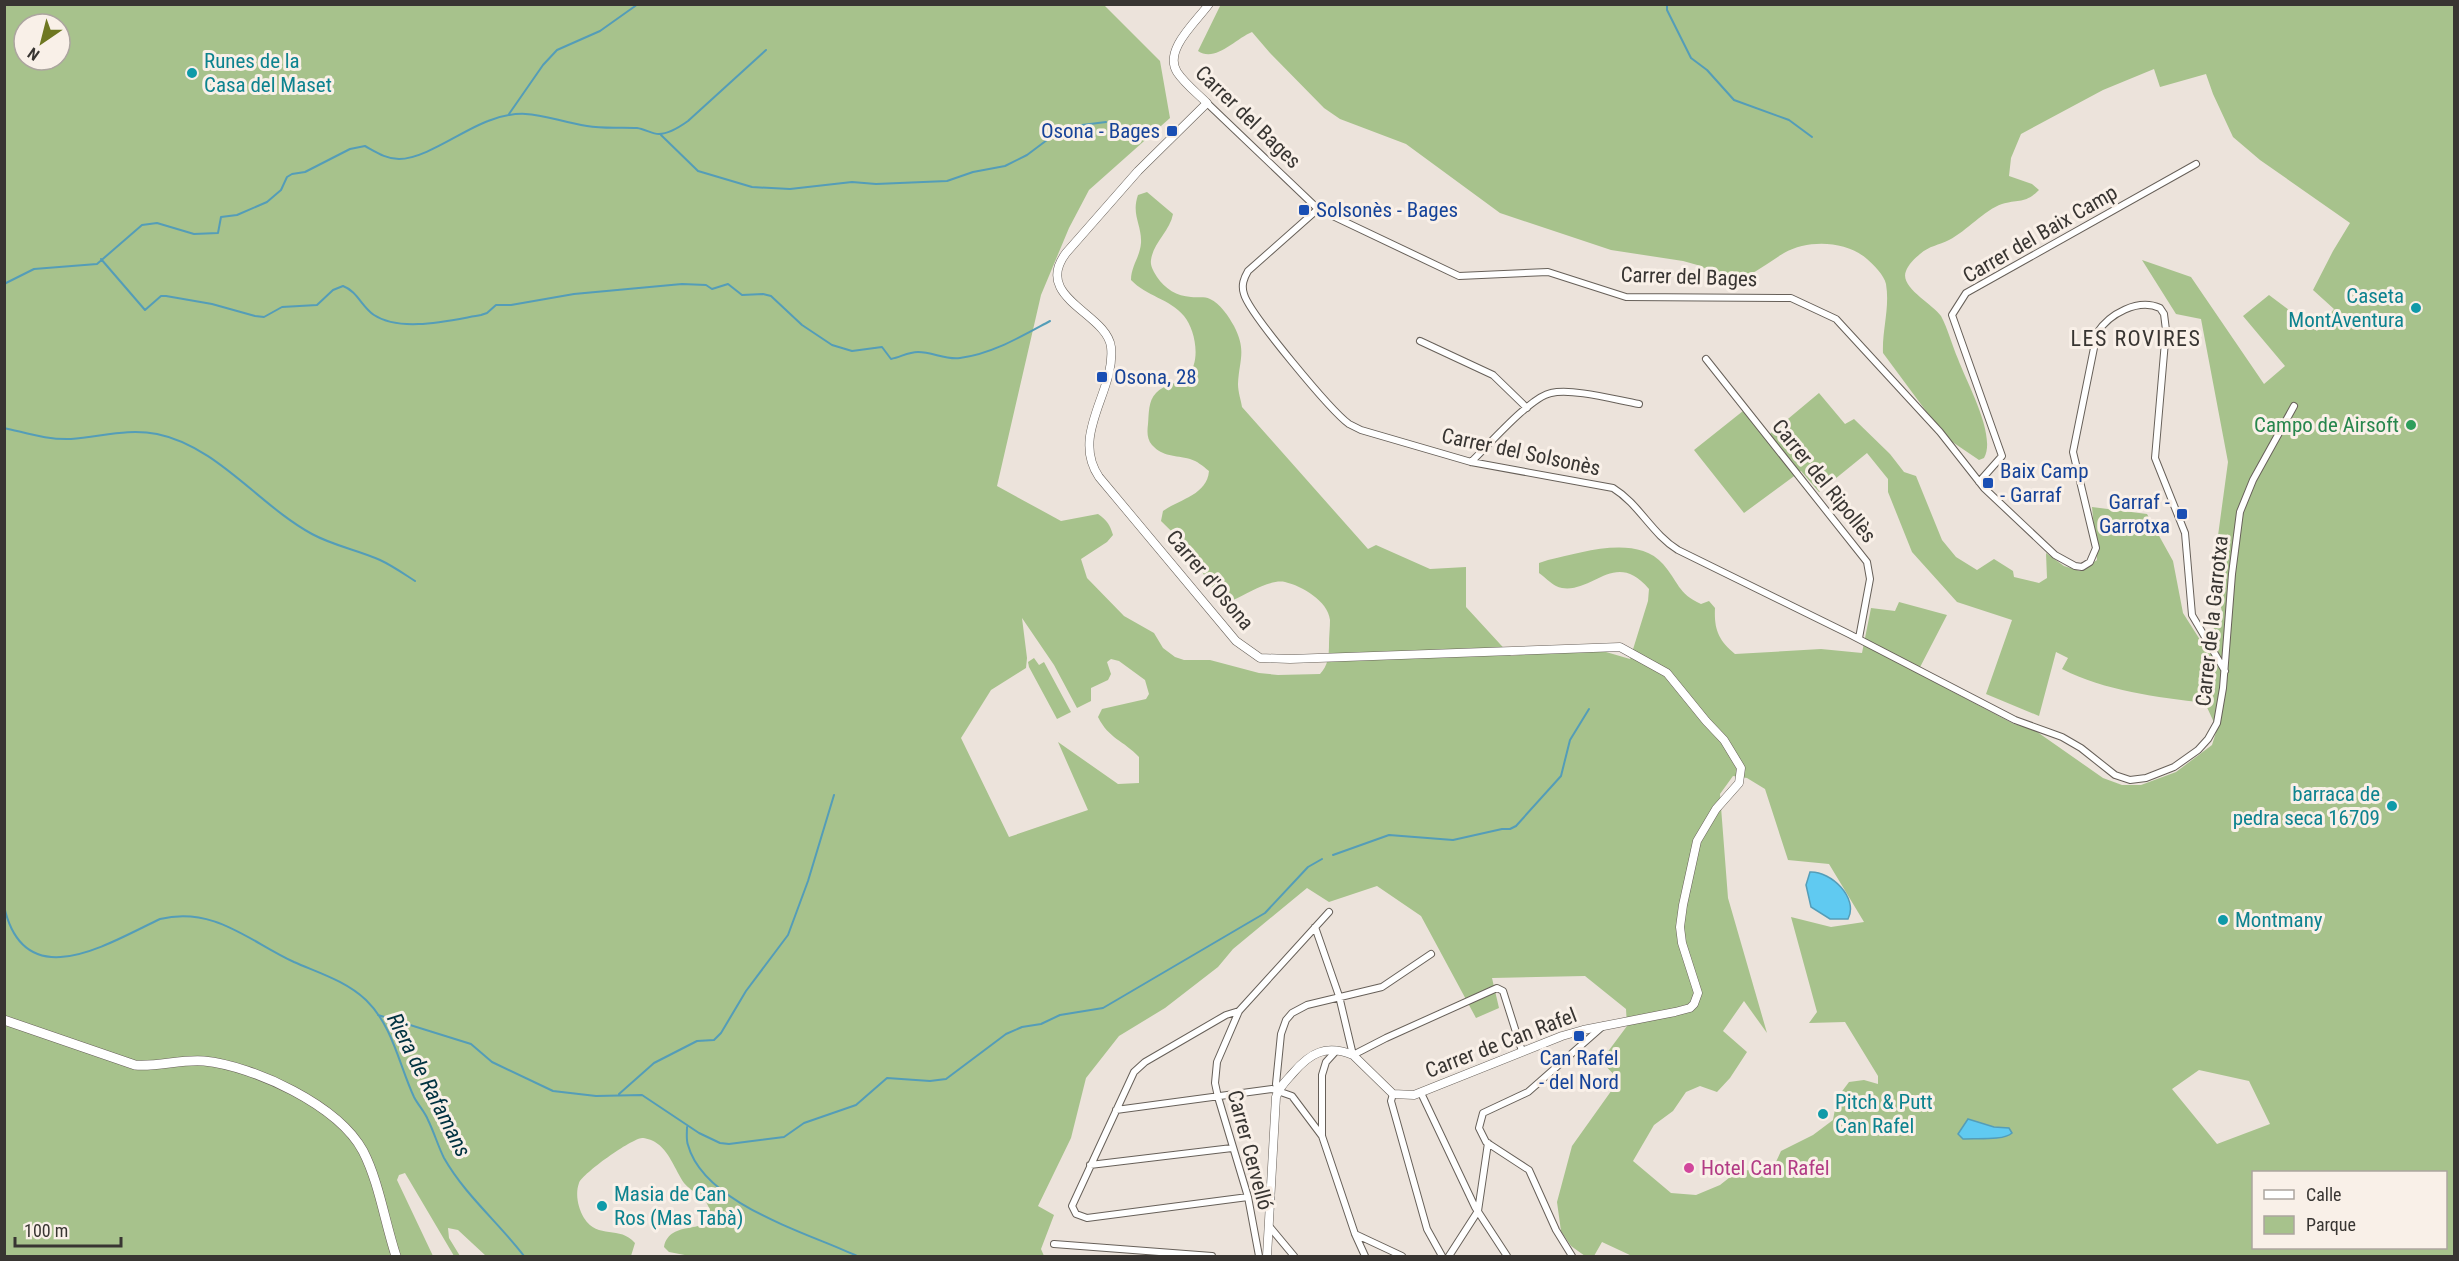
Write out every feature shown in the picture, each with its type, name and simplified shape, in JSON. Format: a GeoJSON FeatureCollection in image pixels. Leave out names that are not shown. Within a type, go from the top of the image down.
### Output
{"type":"FeatureCollection","features":[{"type":"Feature","properties":{"kind":"main road"},"geometry":{"type":"LineString","coordinates":[[4,1020],[135,1065],[155,1066],[195,1061],[225,1065],[263,1076],[294,1091],[340,1124],[360,1145],[371,1171],[396,1257]]}},
{"type":"Feature","properties":{"kind":"street","name":"Carrer del Bages"},"geometry":{"type":"LineString","coordinates":[[1209,4],[1179,44],[1173,58],[1179,74],[1318,209],[1459,276],[1548,272],[1626,297],[1791,298],[1836,318],[1940,432],[1982,485],[2055,555],[2075,566],[2082,567],[2090,562],[2096,548],[2073,452],[2094,344],[2104,324],[2125,310],[2148,304],[2160,308],[2164,314],[2166,330],[2155,458],[2186,533],[2192,615],[2225,671]]}},
{"type":"Feature","properties":{"kind":"street","name":"Carrer d'Osona"},"geometry":{"type":"LineString","coordinates":[[1207,103],[1138,171],[1066,253],[1058,266],[1058,279],[1065,295],[1103,331],[1110,344],[1110,359],[1089,446],[1092,464],[1099,477],[1236,641],[1254,655],[1267,659],[1290,659],[1620,647],[1666,673],[1730,747],[1741,768],[1739,783]]}},
{"type":"Feature","properties":{"kind":"street","name":"Carrer del Baix Camp"},"geometry":{"type":"LineString","coordinates":[[1982,485],[2002,456],[1952,315],[1966,293],[2196,164]]}},
{"type":"Feature","properties":{"kind":"street","name":"Carrer del Solsonès"},"geometry":{"type":"LineString","coordinates":[[1318,209],[1246,274],[1243,290],[1250,307],[1349,424],[1361,430],[1471,462],[1613,488],[1670,545],[1858,638]]}},
{"type":"Feature","properties":{"kind":"street"},"geometry":{"type":"LineString","coordinates":[[1420,341],[1493,375],[1527,408]]}},
{"type":"Feature","properties":{"kind":"street","name":"Carrer del Ripollès"},"geometry":{"type":"LineString","coordinates":[[1706,359],[1867,562],[1870,579],[1858,638]]}},
{"type":"Feature","properties":{"kind":"street"},"geometry":{"type":"LineString","coordinates":[[1471,462],[1527,408],[1544,395],[1561,392],[1639,404]]}},
{"type":"Feature","properties":{"kind":"street","name":"Carrer de la Garrotxa"},"geometry":{"type":"LineString","coordinates":[[1858,638],[2006,716],[2062,736],[2115,775],[2130,780],[2151,776],[2174,767],[2203,746],[2220,714],[2232,574],[2240,512],[2253,480],[2294,406]]}},
{"type":"Feature","properties":{"kind":"street","name":"Carrer de Can Rafel"},"geometry":{"type":"LineString","coordinates":[[1393,1094],[1407,1096],[1421,1093],[1562,1036],[1690,1008],[1697,998],[1697,986],[1681,935],[1683,905],[1694,852],[1702,830],[1716,809],[1739,783]]}},
{"type":"Feature","properties":{"kind":"street","name":"Carrer Cervelló"},"geometry":{"type":"LineString","coordinates":[[1259,1257],[1248,1197],[1218,1097],[1215,1083],[1217,1062],[1239,1011],[1329,912]]}},
{"type":"Feature","properties":{"kind":"street"},"geometry":{"type":"LineString","coordinates":[[1316,927],[1339,996],[1353,1055]]}},
{"type":"Feature","properties":{"kind":"street"},"geometry":{"type":"LineString","coordinates":[[1268,1257],[1275,1106],[1278,1091],[1276,1084],[1280,1045],[1286,1020],[1292,1013],[1307,1005],[1382,987],[1431,954]]}},
{"type":"Feature","properties":{"kind":"street"},"geometry":{"type":"LineString","coordinates":[[1353,1055],[1497,988],[1503,991],[1522,1051]]}},
{"type":"Feature","properties":{"kind":"street"},"geometry":{"type":"LineString","coordinates":[[1239,1011],[1226,1015],[1145,1062],[1134,1072],[1072,1206],[1076,1214],[1087,1218],[1248,1197]]}},
{"type":"Feature","properties":{"kind":"street"},"geometry":{"type":"LineString","coordinates":[[1572,1257],[1556,1230],[1529,1170],[1488,1143],[1479,1128],[1483,1113],[1528,1092],[1603,1026]]}},
{"type":"Feature","properties":{"kind":"street"},"geometry":{"type":"LineString","coordinates":[[1278,1091],[1311,1055],[1336,1051],[1353,1055],[1393,1094],[1391,1101],[1424,1219],[1442,1257]]}},
{"type":"Feature","properties":{"kind":"street"},"geometry":{"type":"LineString","coordinates":[[1336,1051],[1326,1062],[1322,1075],[1322,1136],[1354,1234],[1365,1257]]}},
{"type":"Feature","properties":{"kind":"street"},"geometry":{"type":"LineString","coordinates":[[1116,1110],[1272,1089],[1292,1096],[1322,1136]]}},
{"type":"Feature","properties":{"kind":"street"},"geometry":{"type":"LineString","coordinates":[[1421,1093],[1478,1211],[1507,1257]]}},
{"type":"Feature","properties":{"kind":"street"},"geometry":{"type":"LineString","coordinates":[[1449,1257],[1478,1211],[1488,1143]]}},
{"type":"Feature","properties":{"kind":"street"},"geometry":{"type":"LineString","coordinates":[[1090,1165],[1232,1148]]}},
{"type":"Feature","properties":{"kind":"street"},"geometry":{"type":"LineString","coordinates":[[1269,1226],[1294,1257]]}},
{"type":"Feature","properties":{"kind":"street"},"geometry":{"type":"LineString","coordinates":[[1354,1234],[1402,1257]]}},
{"type":"Feature","properties":{"kind":"street"},"geometry":{"type":"LineString","coordinates":[[1054,1244],[1212,1257]]}},
{"type":"Feature","properties":{"kind":"green space"},"geometry":{"type":"Polygon","coordinates":[[[1221,4],[2454,5],[2454,1256],[1632,1256],[1602,1242],[1594,1256],[1585,1256],[1571,1246],[1561,1231],[1557,1202],[1572,1146],[1619,1080],[1601,1061],[1627,1026],[1626,1009],[1585,976],[1492,978],[1499,1008],[1476,1018],[1421,916],[1377,886],[1329,902],[1307,888],[1233,949],[1218,967],[1165,1008],[1119,1036],[1086,1078],[1071,1138],[1038,1206],[1054,1215],[1041,1249],[1044,1256],[690,1256],[669,1252],[664,1247],[668,1238],[681,1230],[704,1224],[709,1220],[709,1208],[703,1199],[687,1187],[664,1150],[654,1141],[642,1138],[618,1150],[589,1172],[579,1183],[577,1192],[584,1218],[590,1225],[602,1231],[623,1235],[635,1243],[631,1256],[486,1256],[458,1230],[448,1228],[449,1238],[460,1256],[454,1256],[405,1173],[399,1175],[397,1180],[433,1256],[5,1256],[5,5],[1104,5],[1160,61],[1170,118],[1089,190],[1069,228],[1041,295],[997,486],[1061,521],[1098,514],[1104,518],[1113,535],[1107,542],[1081,559],[1087,578],[1124,616],[1154,633],[1163,648],[1175,657],[1184,660],[1210,660],[1259,673],[1320,674],[1328,656],[1330,620],[1325,607],[1313,595],[1285,582],[1265,585],[1233,600],[1225,598],[1212,587],[1188,548],[1161,521],[1163,511],[1192,496],[1203,486],[1209,471],[1193,460],[1160,452],[1148,438],[1149,412],[1153,396],[1159,390],[1187,376],[1192,370],[1196,354],[1194,337],[1184,316],[1172,305],[1131,280],[1141,243],[1136,202],[1138,195],[1147,192],[1173,214],[1169,226],[1152,254],[1152,269],[1160,281],[1172,291],[1181,295],[1210,299],[1221,307],[1230,319],[1238,335],[1241,349],[1238,390],[1242,407],[1368,549],[1376,545],[1430,569],[1466,567],[1466,607],[1511,656],[1589,647],[1630,659],[1648,601],[1649,589],[1637,578],[1626,573],[1615,572],[1584,585],[1562,588],[1539,573],[1539,563],[1548,560],[1592,550],[1623,548],[1652,555],[1663,564],[1687,596],[1701,604],[1709,601],[1715,608],[1718,634],[1735,654],[1821,649],[1862,653],[1871,608],[1895,611],[1899,602],[1947,615],[1917,673],[2014,724],[2033,729],[2103,778],[2122,785],[2141,785],[2176,772],[2212,745],[2217,729],[2205,703],[2150,695],[2096,683],[2062,669],[2068,658],[2056,652],[2039,716],[1986,694],[2012,620],[1957,602],[1912,552],[1888,492],[1888,479],[1867,453],[1819,492],[1801,471],[1744,513],[1694,450],[1743,411],[1765,438],[1819,393],[1845,424],[1854,419],[1890,454],[1904,472],[1916,476],[1942,540],[1956,557],[1977,570],[1994,559],[2013,571],[2014,577],[2039,583],[2047,578],[2046,553],[2064,566],[2080,571],[2097,560],[2092,507],[2147,514],[2173,561],[2183,613],[2202,643],[2223,617],[2216,583],[2217,543],[2228,462],[2201,319],[2176,314],[2142,260],[2191,277],[2264,384],[2285,366],[2243,316],[2269,295],[2317,331],[2334,309],[2313,290],[2350,223],[2260,160],[2233,137],[2206,74],[2160,87],[2154,69],[2103,90],[2021,134],[2011,158],[2009,176],[2032,184],[2039,190],[2026,199],[1995,207],[1956,236],[1923,251],[1908,266],[1905,277],[1907,283],[1941,316],[1979,409],[1987,436],[1987,448],[1984,458],[1979,460],[1948,439],[1883,353],[1886,284],[1876,267],[1849,248],[1816,244],[1794,248],[1751,274],[1728,282],[1701,266],[1683,261],[1611,250],[1500,213],[1406,144],[1340,119],[1324,108],[1252,32],[1225,49],[1211,54],[1198,51],[1221,4]],[[1022,618],[1026,668],[991,690],[961,738],[1009,837],[1088,810],[1058,742],[1118,784],[1139,783],[1139,757],[1112,735],[1098,717],[1102,709],[1146,699],[1149,694],[1145,680],[1119,661],[1111,659],[1107,662],[1111,674],[1108,680],[1091,688],[1091,701],[1077,708],[1054,665],[1022,618]],[[1733,776],[1720,794],[1728,898],[1767,1033],[1744,1001],[1723,1031],[1747,1052],[1730,1078],[1717,1092],[1700,1086],[1686,1092],[1673,1111],[1654,1125],[1633,1161],[1671,1193],[1696,1195],[1720,1185],[1739,1170],[1775,1171],[1775,1164],[1781,1151],[1813,1135],[1833,1120],[1837,1098],[1849,1082],[1864,1080],[1878,1084],[1878,1076],[1845,1022],[1809,1023],[1817,1012],[1791,917],[1831,927],[1864,922],[1829,864],[1788,860],[1765,789],[1747,778],[1733,776]],[[2199,1070],[2172,1089],[2217,1144],[2270,1124],[2249,1081],[2199,1070]]]}},
{"type":"Feature","properties":{"kind":"green space"},"geometry":{"type":"Polygon","coordinates":[[[1034,658],[1039,665],[1044,662],[1071,712],[1057,719],[1029,667],[1028,662],[1034,658]]]}},
{"type":"Feature","properties":{"kind":"water"},"geometry":{"type":"Polygon","coordinates":[[[1810,872],[1826,876],[1841,887],[1850,903],[1848,919],[1830,919],[1811,907],[1806,885],[1810,872]]]}},
{"type":"Feature","properties":{"kind":"water"},"geometry":{"type":"Polygon","coordinates":[[[1968,1119],[1994,1127],[2009,1128],[2012,1133],[1996,1138],[1963,1139],[1958,1134],[1968,1119]]]}},
{"type":"Feature","properties":{"kind":"waterway"},"geometry":{"type":"LineString","coordinates":[[509,114],[543,65],[557,50],[600,31],[638,4]]}},
{"type":"Feature","properties":{"kind":"waterway"},"geometry":{"type":"LineString","coordinates":[[1667,4],[1667,10],[1691,58],[1707,70],[1734,100],[1789,120],[1812,137]]}},
{"type":"Feature","properties":{"kind":"waterway"},"geometry":{"type":"LineString","coordinates":[[4,284],[34,269],[97,264],[142,225],[157,223],[194,234],[218,233],[221,217],[237,215],[267,202],[281,190],[287,177],[305,172],[350,149],[365,146],[390,158],[409,158],[432,149],[478,125],[515,114],[538,115],[593,127],[637,128],[656,134],[667,133],[688,121],[766,50]]}},
{"type":"Feature","properties":{"kind":"waterway"},"geometry":{"type":"LineString","coordinates":[[661,135],[698,171],[752,187],[790,189],[852,182],[876,184],[947,181],[973,172],[1005,166],[1027,155],[1055,134],[1082,125],[1106,122]]}},
{"type":"Feature","properties":{"kind":"waterway"},"geometry":{"type":"LineString","coordinates":[[101,259],[145,310],[161,296],[166,296],[212,304],[264,317],[282,307],[317,305],[333,290],[343,286],[348,288],[374,315],[385,320],[412,324],[426,324],[481,315],[496,305],[511,305],[574,294],[682,284],[706,285],[712,289],[728,284],[742,295],[771,296],[802,325],[832,345],[852,351],[882,347],[891,359],[918,352],[955,358],[972,356],[1006,344],[1050,321]]}},
{"type":"Feature","properties":{"kind":"waterway"},"geometry":{"type":"LineString","coordinates":[[4,428],[62,439],[146,432],[179,441],[219,464],[274,508],[312,534],[380,560],[415,581]]}},
{"type":"Feature","properties":{"kind":"waterway"},"geometry":{"type":"LineString","coordinates":[[1333,855],[1389,835],[1453,840],[1516,826],[1561,776],[1570,740],[1589,709]]}},
{"type":"Feature","properties":{"kind":"waterway"},"geometry":{"type":"LineString","coordinates":[[619,1094],[654,1063],[697,1041],[714,1040],[721,1033],[746,991],[788,935],[808,881],[834,795]]}},
{"type":"Feature","properties":{"kind":"waterway"},"geometry":{"type":"LineString","coordinates":[[378,1015],[471,1044],[492,1062],[553,1091],[596,1096],[642,1095],[699,1133],[720,1143],[729,1144],[784,1137],[804,1123],[856,1105],[887,1078],[930,1081],[946,1079],[1006,1034],[1022,1027],[1041,1024],[1060,1015],[1103,1008],[1265,913],[1308,867],[1322,859]]}},
{"type":"Feature","properties":{"kind":"waterway","name":"Riera de Rafamans"},"geometry":{"type":"LineString","coordinates":[[4,906],[14,934],[29,950],[48,957],[70,956],[93,950],[160,919],[179,916],[197,917],[230,928],[358,993],[383,1022],[414,1097],[427,1117],[452,1171],[524,1256]]}},
{"type":"Feature","properties":{"kind":"waterway"},"geometry":{"type":"LineString","coordinates":[[687,1127],[687,1143],[698,1166],[714,1184],[760,1214],[857,1256]]}},
{"type":"Feature","properties":{"kind":"place","name":"Runes de la Casa del Maset"},"geometry":{"type":"Point","coordinates":[192,73]}},
{"type":"Feature","properties":{"kind":"place","name":"Osona - Bages"},"geometry":{"type":"Point","coordinates":[1172,131]}},
{"type":"Feature","properties":{"kind":"place","name":"Solsonès - Bages"},"geometry":{"type":"Point","coordinates":[1304,210]}},
{"type":"Feature","properties":{"kind":"place","name":"Caseta MontAventura"},"geometry":{"type":"Point","coordinates":[2416,308]}},
{"type":"Feature","properties":{"kind":"place","name":"Osona, 28"},"geometry":{"type":"Point","coordinates":[1102,377]}},
{"type":"Feature","properties":{"kind":"place","name":"Campo de Airsoft"},"geometry":{"type":"Point","coordinates":[2411,425]}},
{"type":"Feature","properties":{"kind":"place","name":"Baix Camp - Garraf"},"geometry":{"type":"Point","coordinates":[1988,483]}},
{"type":"Feature","properties":{"kind":"place","name":"Garraf - Garrotxa"},"geometry":{"type":"Point","coordinates":[2182,514]}},
{"type":"Feature","properties":{"kind":"place","name":"barraca de pedra seca 16709"},"geometry":{"type":"Point","coordinates":[2392,806]}},
{"type":"Feature","properties":{"kind":"place","name":"Montmany"},"geometry":{"type":"Point","coordinates":[2223,920]}},
{"type":"Feature","properties":{"kind":"place","name":"Can Rafel - del Nord"},"geometry":{"type":"Point","coordinates":[1579,1036]}},
{"type":"Feature","properties":{"kind":"place","name":"Pitch & Putt Can Rafel"},"geometry":{"type":"Point","coordinates":[1823,1114]}},
{"type":"Feature","properties":{"kind":"place","name":"Hotel Can Rafel"},"geometry":{"type":"Point","coordinates":[1689,1168]}},
{"type":"Feature","properties":{"kind":"place","name":"Masia de Can Ros (Mas Tabà)"},"geometry":{"type":"Point","coordinates":[602,1206]}},
{"type":"Feature","properties":{"kind":"district","name":"LES ROVIRES"},"geometry":{"type":"Point","coordinates":[2136,338]}}]}
